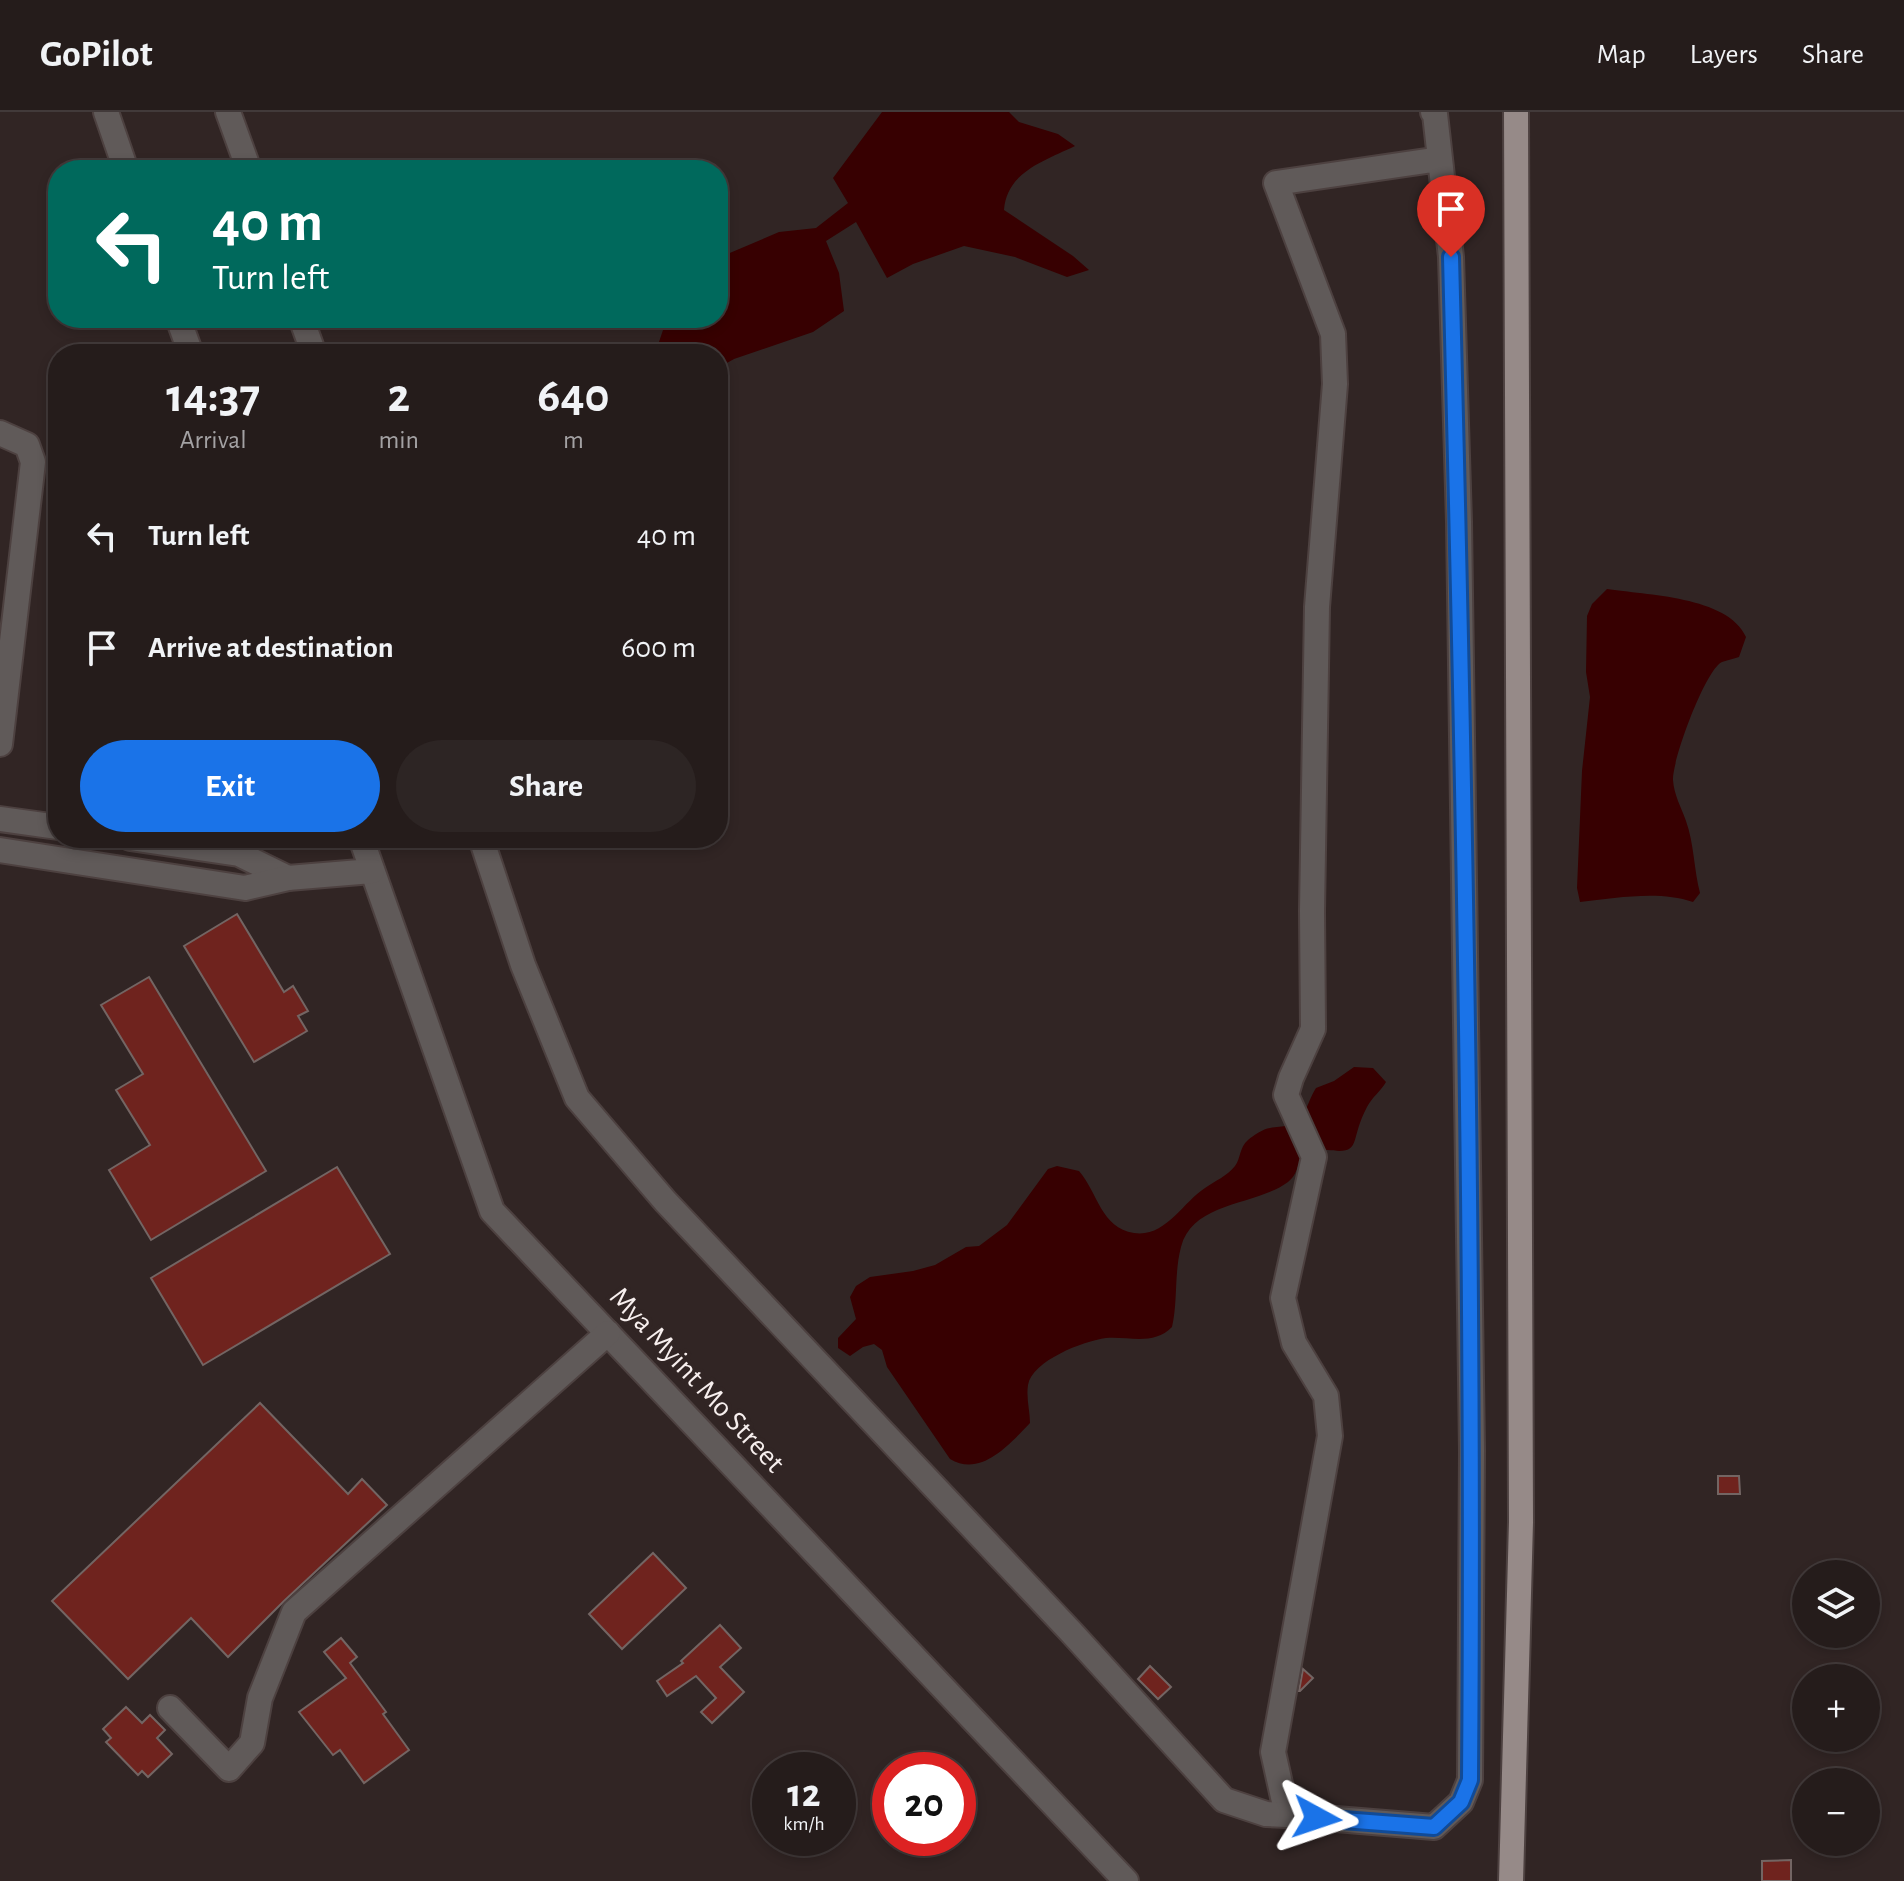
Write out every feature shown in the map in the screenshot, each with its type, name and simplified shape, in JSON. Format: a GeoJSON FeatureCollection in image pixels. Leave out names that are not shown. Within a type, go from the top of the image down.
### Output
{"type":"FeatureCollection","features":[{"type":"Feature","properties":{"kind":"main road"},"geometry":{"type":"LineString","coordinates":[[1511,1881],[1521,1522],[1516,112]]}},
{"type":"Feature","properties":{"kind":"street"},"geometry":{"type":"LineString","coordinates":[[106,112],[123,160]]}},
{"type":"Feature","properties":{"kind":"street"},"geometry":{"type":"LineString","coordinates":[[228,112],[245,160]]}},
{"type":"Feature","properties":{"kind":"street"},"geometry":{"type":"LineString","coordinates":[[484,848],[523,965],[577,1098],[665,1201],[1072,1633],[1224,1800],[1266,1814],[1434,1827],[1461,1802],[1470,1780],[1472,1451],[1459,522],[1451,257],[1433,112]]}},
{"type":"Feature","properties":{"kind":"street"},"geometry":{"type":"LineString","coordinates":[[1287,1815],[1273,1752],[1330,1436],[1326,1396],[1294,1343],[1283,1298],[1314,1157],[1286,1095],[1313,1029],[1317,607],[1335,384],[1333,334],[1276,183],[1440,159]]}},
{"type":"Feature","properties":{"kind":"street"},"geometry":{"type":"LineString","coordinates":[[0,433],[27,445],[33,462],[0,744]]}},
{"type":"Feature","properties":{"kind":"street"},"geometry":{"type":"LineString","coordinates":[[0,819],[48,826]]}},
{"type":"Feature","properties":{"kind":"street"},"geometry":{"type":"LineString","coordinates":[[198,848],[239,854],[288,878]]}},
{"type":"Feature","properties":{"kind":"street","name":"Mya Myint Mo Street"},"geometry":{"type":"LineString","coordinates":[[364,848],[492,1211],[1126,1881]]}},
{"type":"Feature","properties":{"kind":"street"},"geometry":{"type":"LineString","coordinates":[[0,850],[245,888],[288,878],[372,871]]}},
{"type":"Feature","properties":{"kind":"street"},"geometry":{"type":"LineString","coordinates":[[170,1708],[229,1769],[252,1743],[260,1698],[294,1612],[608,1333]]}},
{"type":"Feature","properties":{"kind":"shaded area"},"geometry":{"type":"Polygon","coordinates":[[[882,112],[1009,112],[1019,122],[1058,134],[1075,146],[1029,169],[1020,177],[1012,186],[1004,210],[1089,270],[1067,277],[1015,257],[964,246],[913,264],[887,278],[856,222],[826,241],[839,273],[844,311],[813,332],[728,362],[728,344],[658,344],[664,328],[728,328],[728,254],[779,232],[816,228],[848,203],[833,178],[882,112]]]}},
{"type":"Feature","properties":{"kind":"shaded area"},"geometry":{"type":"Polygon","coordinates":[[[1607,589],[1704,605],[1736,623],[1746,637],[1739,657],[1722,662],[1707,681],[1691,717],[1674,770],[1676,796],[1689,829],[1700,893],[1693,902],[1652,896],[1580,902],[1577,888],[1582,771],[1590,697],[1586,672],[1587,616],[1592,604],[1607,589]]]}},
{"type":"Feature","properties":{"kind":"shaded area"},"geometry":{"type":"Polygon","coordinates":[[[1354,1067],[1373,1068],[1386,1082],[1367,1107],[1352,1146],[1340,1151],[1310,1147],[1302,1155],[1295,1174],[1288,1182],[1198,1221],[1181,1247],[1172,1327],[1149,1338],[1096,1340],[1048,1360],[1032,1376],[1028,1385],[1030,1423],[994,1456],[973,1464],[950,1459],[887,1367],[882,1350],[874,1344],[850,1356],[838,1348],[838,1338],[856,1319],[850,1297],[856,1286],[870,1277],[935,1265],[966,1247],[979,1246],[1007,1225],[1048,1169],[1057,1166],[1079,1171],[1107,1217],[1123,1230],[1145,1233],[1155,1230],[1173,1218],[1197,1194],[1232,1170],[1248,1140],[1264,1130],[1295,1123],[1304,1113],[1316,1088],[1334,1081],[1354,1067]]]}},
{"type":"Feature","properties":{"kind":"building"},"geometry":{"type":"Polygon","coordinates":[[[237,914],[284,992],[293,986],[308,1011],[298,1016],[307,1031],[254,1062],[184,946],[237,914]]]}},
{"type":"Feature","properties":{"kind":"building"},"geometry":{"type":"Polygon","coordinates":[[[149,977],[266,1171],[151,1240],[109,1170],[150,1145],[116,1090],[143,1074],[101,1005],[149,977]]]}},
{"type":"Feature","properties":{"kind":"building"},"geometry":{"type":"Polygon","coordinates":[[[337,1167],[390,1254],[203,1365],[151,1278],[337,1167]]]}},
{"type":"Feature","properties":{"kind":"building"},"geometry":{"type":"Polygon","coordinates":[[[260,1403],[348,1494],[362,1479],[387,1505],[228,1657],[191,1618],[128,1679],[52,1601],[260,1403]]]}},
{"type":"Feature","properties":{"kind":"building"},"geometry":{"type":"Polygon","coordinates":[[[1718,1476],[1739,1476],[1740,1494],[1718,1494],[1718,1476]]]}},
{"type":"Feature","properties":{"kind":"building"},"geometry":{"type":"Polygon","coordinates":[[[653,1553],[686,1588],[622,1649],[589,1614],[653,1553]]]}},
{"type":"Feature","properties":{"kind":"building"},"geometry":{"type":"Polygon","coordinates":[[[720,1625],[741,1648],[720,1667],[744,1692],[712,1723],[701,1712],[716,1698],[696,1676],[667,1696],[657,1681],[683,1663],[681,1661],[720,1625]]]}},
{"type":"Feature","properties":{"kind":"building"},"geometry":{"type":"Polygon","coordinates":[[[341,1638],[357,1657],[350,1663],[409,1750],[364,1783],[340,1750],[333,1755],[299,1712],[346,1678],[324,1652],[341,1638]]]}},
{"type":"Feature","properties":{"kind":"building"},"geometry":{"type":"Polygon","coordinates":[[[1150,1666],[1171,1687],[1158,1699],[1138,1679],[1150,1666]]]}},
{"type":"Feature","properties":{"kind":"building"},"geometry":{"type":"Polygon","coordinates":[[[1303,1669],[1313,1678],[1299,1691],[1303,1669]]]}},
{"type":"Feature","properties":{"kind":"building"},"geometry":{"type":"Polygon","coordinates":[[[126,1707],[142,1723],[150,1715],[165,1730],[157,1738],[172,1754],[148,1777],[142,1771],[138,1775],[106,1742],[111,1738],[103,1729],[126,1707]]]}},
{"type":"Feature","properties":{"kind":"building"},"geometry":{"type":"Polygon","coordinates":[[[1791,1860],[1791,1881],[1762,1881],[1762,1861],[1791,1860]]]}},
{"type":"Feature","properties":{"kind":"route"},"geometry":{"type":"LineString","coordinates":[[1317,1818],[1434,1827],[1461,1802],[1470,1780],[1472,1451],[1459,522],[1451,257]]}}]}
